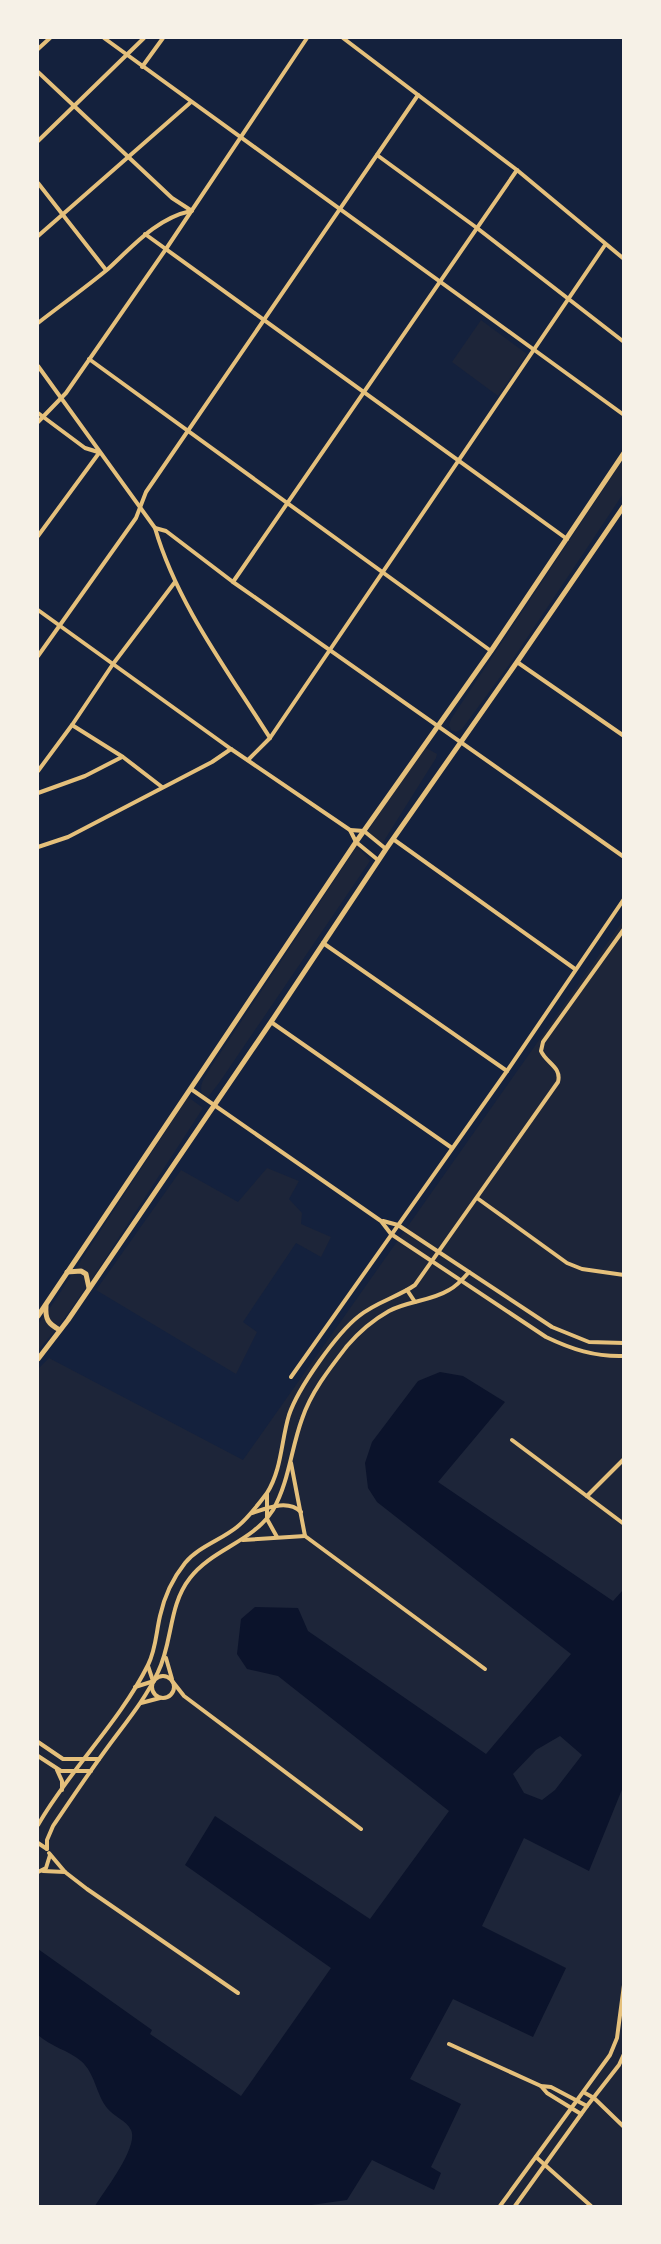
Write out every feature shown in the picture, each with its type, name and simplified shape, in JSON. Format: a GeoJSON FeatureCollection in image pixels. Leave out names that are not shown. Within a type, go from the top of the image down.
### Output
{"type":"FeatureCollection","features":[{"type":"Feature","properties":{"kind":"main road"},"geometry":{"type":"LineString","coordinates":[[38,1316],[356,842],[491,651],[624,453]]}},
{"type":"Feature","properties":{"kind":"main road"},"geometry":{"type":"LineString","coordinates":[[38,1359],[214,1106],[378,860],[518,662],[624,506]]}},
{"type":"Feature","properties":{"kind":"main road"},"geometry":{"type":"LineString","coordinates":[[68,1272],[81,1271],[86,1275],[89,1288]]}},
{"type":"Feature","properties":{"kind":"main road"},"geometry":{"type":"LineString","coordinates":[[46,1304],[47,1321],[51,1326],[60,1330]]}},
{"type":"Feature","properties":{"kind":"street"},"geometry":{"type":"LineString","coordinates":[[38,49],[50,38]]}},
{"type":"Feature","properties":{"kind":"street"},"geometry":{"type":"LineString","coordinates":[[104,38],[624,415]]}},
{"type":"Feature","properties":{"kind":"street"},"geometry":{"type":"LineString","coordinates":[[38,141],[144,38]]}},
{"type":"Feature","properties":{"kind":"street"},"geometry":{"type":"LineString","coordinates":[[142,67],[163,38]]}},
{"type":"Feature","properties":{"kind":"street"},"geometry":{"type":"LineString","coordinates":[[38,422],[40,415],[60,399],[89,359],[192,211],[307,38]]}},
{"type":"Feature","properties":{"kind":"street"},"geometry":{"type":"LineString","coordinates":[[343,38],[517,170],[624,259]]}},
{"type":"Feature","properties":{"kind":"street"},"geometry":{"type":"LineString","coordinates":[[38,72],[172,198],[192,211]]}},
{"type":"Feature","properties":{"kind":"street"},"geometry":{"type":"LineString","coordinates":[[38,656],[136,519],[146,492],[418,95]]}},
{"type":"Feature","properties":{"kind":"street"},"geometry":{"type":"LineString","coordinates":[[38,236],[191,102]]}},
{"type":"Feature","properties":{"kind":"street"},"geometry":{"type":"LineString","coordinates":[[377,155],[477,228],[624,342]]}},
{"type":"Feature","properties":{"kind":"street"},"geometry":{"type":"LineString","coordinates":[[233,582],[517,170]]}},
{"type":"Feature","properties":{"kind":"street"},"geometry":{"type":"LineString","coordinates":[[38,183],[106,270]]}},
{"type":"Feature","properties":{"kind":"street"},"geometry":{"type":"LineString","coordinates":[[38,324],[106,270],[146,234],[174,214],[192,211]]}},
{"type":"Feature","properties":{"kind":"street"},"geometry":{"type":"LineString","coordinates":[[146,234],[567,539]]}},
{"type":"Feature","properties":{"kind":"street"},"geometry":{"type":"LineString","coordinates":[[248,760],[270,738],[605,245]]}},
{"type":"Feature","properties":{"kind":"street"},"geometry":{"type":"LineString","coordinates":[[89,359],[491,651]]}},
{"type":"Feature","properties":{"kind":"street"},"geometry":{"type":"LineString","coordinates":[[38,366],[155,528],[163,556],[175,582],[204,634],[270,738]]}},
{"type":"Feature","properties":{"kind":"street"},"geometry":{"type":"LineString","coordinates":[[40,415],[85,448],[99,453]]}},
{"type":"Feature","properties":{"kind":"street"},"geometry":{"type":"LineString","coordinates":[[38,536],[99,453]]}},
{"type":"Feature","properties":{"kind":"street"},"geometry":{"type":"LineString","coordinates":[[155,528],[166,531],[233,582],[624,857]]}},
{"type":"Feature","properties":{"kind":"street"},"geometry":{"type":"LineString","coordinates":[[38,771],[113,663],[175,582]]}},
{"type":"Feature","properties":{"kind":"street"},"geometry":{"type":"LineString","coordinates":[[38,610],[231,749],[350,830],[356,842],[378,860]]}},
{"type":"Feature","properties":{"kind":"street"},"geometry":{"type":"LineString","coordinates":[[518,662],[624,736]]}},
{"type":"Feature","properties":{"kind":"street"},"geometry":{"type":"LineString","coordinates":[[72,725],[123,757],[162,787]]}},
{"type":"Feature","properties":{"kind":"street"},"geometry":{"type":"LineString","coordinates":[[38,848],[68,837],[212,762],[231,749]]}},
{"type":"Feature","properties":{"kind":"street"},"geometry":{"type":"LineString","coordinates":[[38,793],[85,776],[123,757]]}},
{"type":"Feature","properties":{"kind":"street"},"geometry":{"type":"LineString","coordinates":[[350,830],[364,831],[386,849]]}},
{"type":"Feature","properties":{"kind":"street"},"geometry":{"type":"LineString","coordinates":[[393,839],[575,969]]}},
{"type":"Feature","properties":{"kind":"street"},"geometry":{"type":"LineString","coordinates":[[291,1377],[507,1071],[624,899]]}},
{"type":"Feature","properties":{"kind":"street"},"geometry":{"type":"LineString","coordinates":[[38,1823],[148,1666],[156,1642],[163,1605],[180,1571],[192,1557],[237,1527],[268,1491],[279,1466],[288,1417],[299,1391],[336,1341],[358,1316],[415,1285],[558,1082],[560,1076],[557,1069],[543,1056],[541,1051],[543,1042],[624,929]]}},
{"type":"Feature","properties":{"kind":"street"},"geometry":{"type":"LineString","coordinates":[[323,943],[507,1071]]}},
{"type":"Feature","properties":{"kind":"street"},"geometry":{"type":"LineString","coordinates":[[271,1022],[452,1148]]}},
{"type":"Feature","properties":{"kind":"street"},"geometry":{"type":"LineString","coordinates":[[191,1089],[381,1221],[391,1234],[460,1282],[560,1344],[587,1353],[624,1356]]}},
{"type":"Feature","properties":{"kind":"street"},"geometry":{"type":"LineString","coordinates":[[477,1198],[567,1263],[582,1269],[624,1275]]}},
{"type":"Feature","properties":{"kind":"street"},"geometry":{"type":"LineString","coordinates":[[381,1221],[398,1225],[531,1315],[566,1334],[590,1342],[624,1343]]}},
{"type":"Feature","properties":{"kind":"street"},"geometry":{"type":"LineString","coordinates":[[40,1872],[49,1864],[47,1840],[53,1826],[154,1682],[165,1652],[178,1598],[189,1579],[201,1566],[219,1553],[243,1540],[267,1519],[274,1507],[291,1462],[302,1417],[313,1394],[347,1347],[374,1321],[390,1311],[450,1290],[469,1272]]}},
{"type":"Feature","properties":{"kind":"street"},"geometry":{"type":"LineString","coordinates":[[407,1290],[415,1302]]}},
{"type":"Feature","properties":{"kind":"street"},"geometry":{"type":"LineString","coordinates":[[512,1440],[624,1524]]}},
{"type":"Feature","properties":{"kind":"street"},"geometry":{"type":"LineString","coordinates":[[587,1496],[624,1459]]}},
{"type":"Feature","properties":{"kind":"street"},"geometry":{"type":"LineString","coordinates":[[291,1462],[305,1536]]}},
{"type":"Feature","properties":{"kind":"street"},"geometry":{"type":"LineString","coordinates":[[268,1491],[267,1519],[277,1537]]}},
{"type":"Feature","properties":{"kind":"street"},"geometry":{"type":"LineString","coordinates":[[252,1512],[266,1508],[292,1506],[302,1512]]}},
{"type":"Feature","properties":{"kind":"street"},"geometry":{"type":"LineString","coordinates":[[243,1540],[305,1536],[486,1669]]}},
{"type":"Feature","properties":{"kind":"street"},"geometry":{"type":"LineString","coordinates":[[165,1652],[174,1690],[169,1696]]}},
{"type":"Feature","properties":{"kind":"street"},"geometry":{"type":"LineString","coordinates":[[148,1666],[154,1682],[154,1693],[161,1697]]}},
{"type":"Feature","properties":{"kind":"street"},"geometry":{"type":"LineString","coordinates":[[134,1687],[154,1682],[165,1676],[184,1696],[361,1829]]}},
{"type":"Feature","properties":{"kind":"street"},"geometry":{"type":"LineString","coordinates":[[141,1703],[161,1697],[184,1696]]}},
{"type":"Feature","properties":{"kind":"street"},"geometry":{"type":"LineString","coordinates":[[38,1742],[63,1759],[99,1759]]}},
{"type":"Feature","properties":{"kind":"street"},"geometry":{"type":"LineString","coordinates":[[38,1756],[61,1771],[91,1771]]}},
{"type":"Feature","properties":{"kind":"street"},"geometry":{"type":"LineString","coordinates":[[57,1769],[62,1781],[62,1790]]}},
{"type":"Feature","properties":{"kind":"street"},"geometry":{"type":"LineString","coordinates":[[38,1843],[48,1851],[65,1872],[238,1994]]}},
{"type":"Feature","properties":{"kind":"street"},"geometry":{"type":"LineString","coordinates":[[40,1872],[65,1872]]}},
{"type":"Feature","properties":{"kind":"street"},"geometry":{"type":"LineString","coordinates":[[500,2206],[585,2093],[610,2055],[622,2017],[624,1984]]}},
{"type":"Feature","properties":{"kind":"street"},"geometry":{"type":"LineString","coordinates":[[449,2044],[541,2086],[551,2087],[586,2106]]}},
{"type":"Feature","properties":{"kind":"street"},"geometry":{"type":"LineString","coordinates":[[515,2206],[586,2106],[619,2065],[624,2054]]}},
{"type":"Feature","properties":{"kind":"street"},"geometry":{"type":"LineString","coordinates":[[541,2086],[547,2093],[581,2114]]}},
{"type":"Feature","properties":{"kind":"street"},"geometry":{"type":"LineString","coordinates":[[585,2093],[594,2098],[624,2127]]}},
{"type":"Feature","properties":{"kind":"street"},"geometry":{"type":"LineString","coordinates":[[536,2157],[591,2206]]}},
{"type":"Feature","properties":{"kind":"shaded area"},"geometry":{"type":"Polygon","coordinates":[[[481,320],[527,354],[498,396],[452,362],[481,320]]]}},
{"type":"Feature","properties":{"kind":"shaded area"},"geometry":{"type":"Polygon","coordinates":[[[622,461],[623,494],[509,665],[462,729],[456,732],[451,730],[449,725],[451,719],[622,461]]]}},
{"type":"Feature","properties":{"kind":"shaded area"},"geometry":{"type":"Polygon","coordinates":[[[423,746],[437,754],[436,758],[382,844],[368,831],[423,746]]]}},
{"type":"Feature","properties":{"kind":"shaded area"},"geometry":{"type":"Polygon","coordinates":[[[357,846],[370,861],[219,1083],[208,1097],[204,1097],[201,1086],[209,1070],[357,846]]]}},
{"type":"Feature","properties":{"kind":"shaded area"},"geometry":{"type":"Polygon","coordinates":[[[623,921],[623,2206],[38,2206],[38,1369],[49,1358],[243,1460],[623,921]]]}},
{"type":"Feature","properties":{"kind":"shaded area"},"geometry":{"type":"Polygon","coordinates":[[[188,1097],[203,1108],[92,1279],[56,1330],[38,1350],[38,1324],[188,1097]]]}},
{"type":"Feature","properties":{"kind":"shaded area"},"geometry":{"type":"Polygon","coordinates":[[[267,1168],[299,1181],[289,1199],[302,1213],[301,1224],[331,1237],[321,1257],[296,1243],[243,1322],[257,1332],[236,1374],[96,1290],[181,1170],[238,1202],[267,1168]]]}},
{"type":"Feature","properties":{"kind":"shaded area"},"geometry":{"type":"Polygon","coordinates":[[[440,1372],[463,1376],[505,1402],[438,1482],[613,1601],[623,1590],[623,1787],[589,1871],[524,1838],[482,1926],[566,1968],[533,2037],[453,1999],[410,2079],[461,2104],[431,2167],[441,2173],[434,2190],[372,2160],[347,2200],[304,2206],[95,2206],[125,2158],[132,2138],[131,2130],[107,2108],[86,2066],[71,2054],[48,2043],[38,2035],[38,1949],[152,2030],[150,2034],[241,2096],[331,1968],[185,1865],[215,1816],[370,1919],[449,1811],[278,1676],[247,1669],[237,1654],[241,1619],[255,1607],[298,1608],[308,1631],[486,1754],[571,1654],[377,1502],[368,1488],[365,1463],[372,1442],[418,1381],[440,1372]],[[560,1736],[536,1750],[513,1774],[524,1793],[542,1800],[555,1790],[582,1755],[560,1736]]]}}]}
